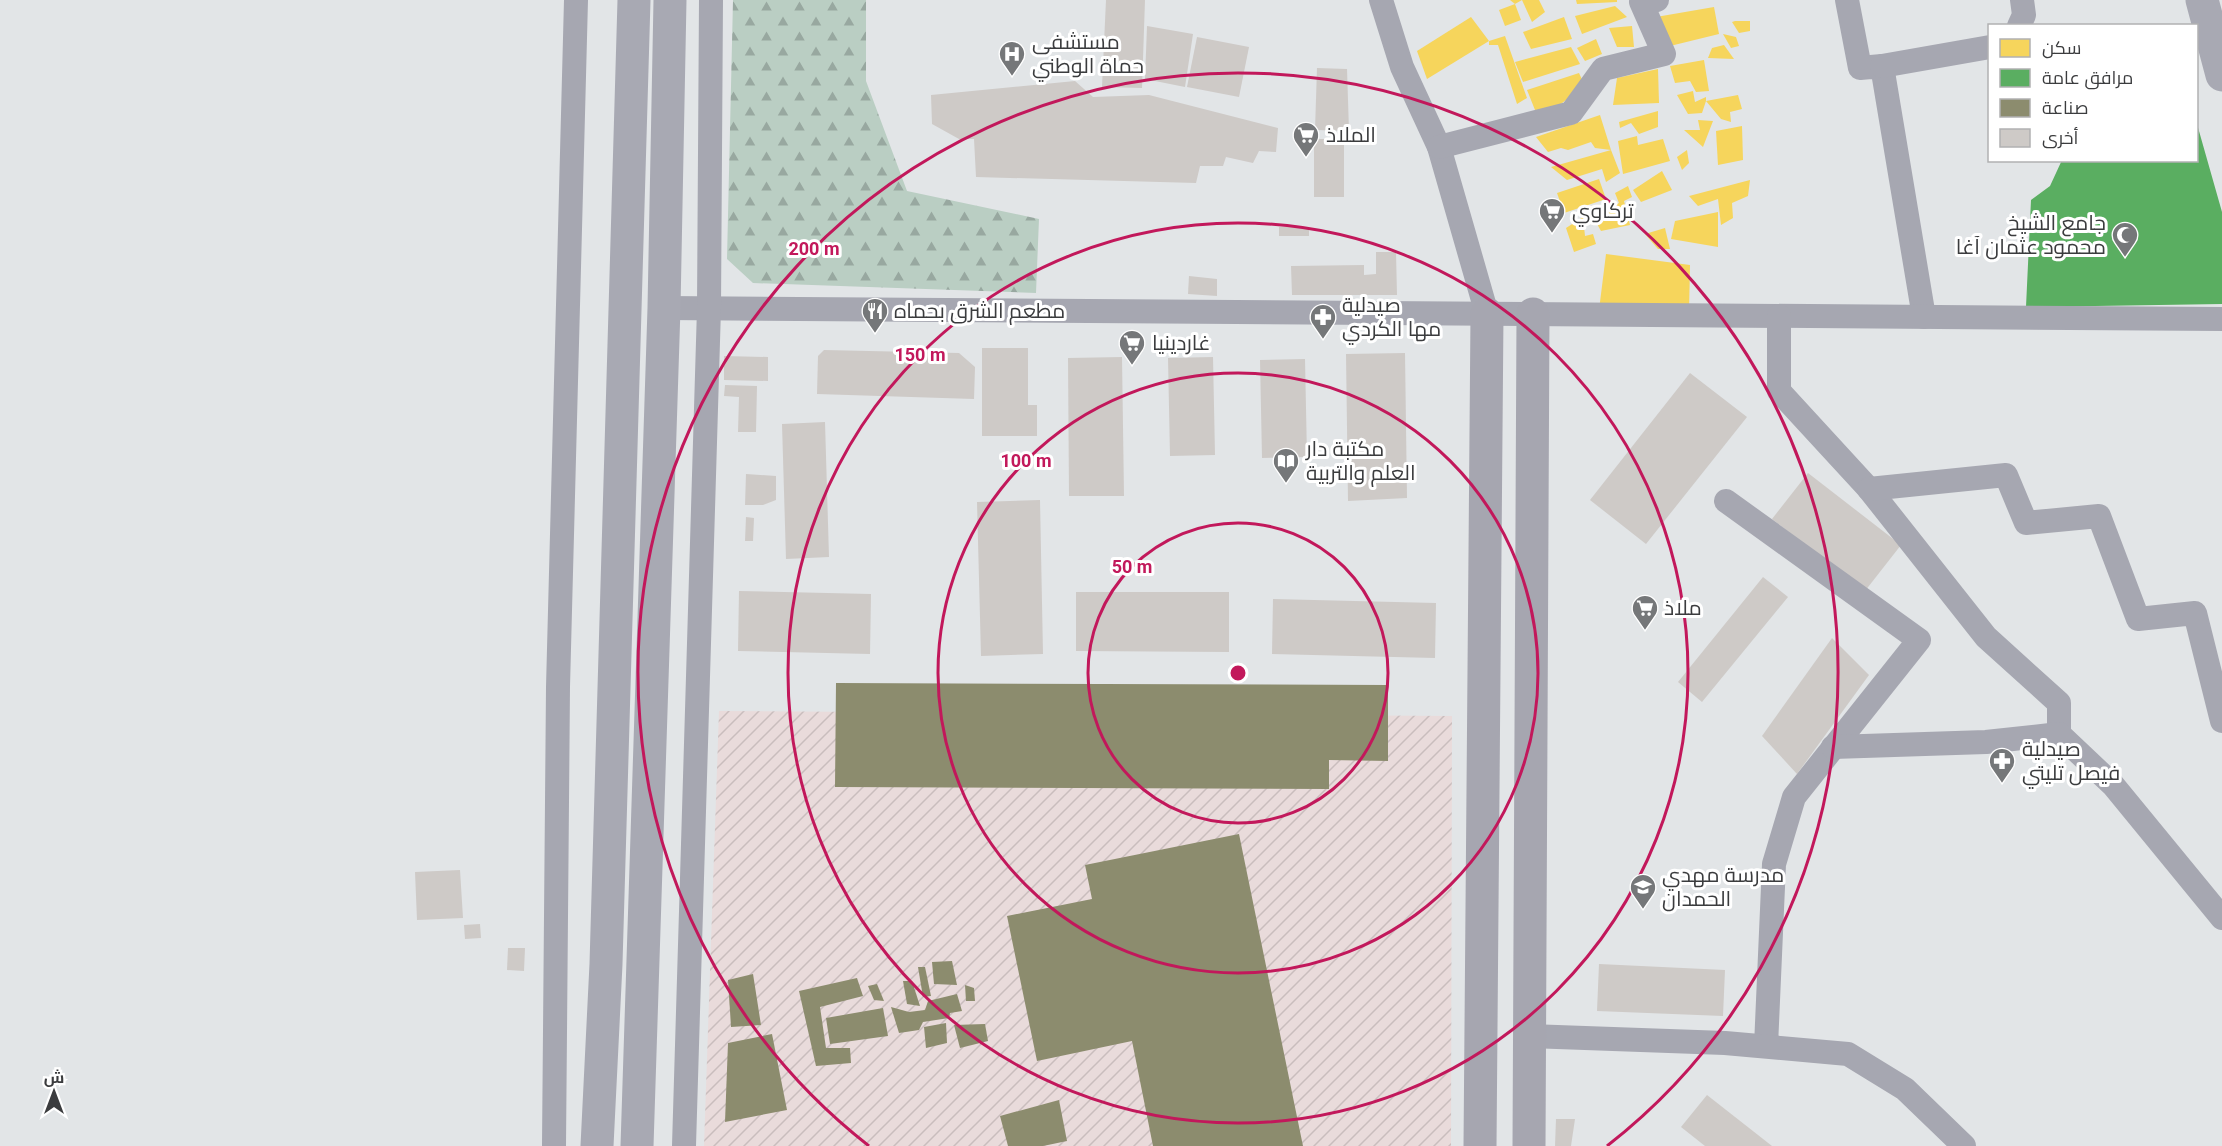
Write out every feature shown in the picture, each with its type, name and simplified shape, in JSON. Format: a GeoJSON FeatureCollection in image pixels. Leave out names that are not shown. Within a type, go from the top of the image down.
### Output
{"type":"FeatureCollection","features":[{"type":"Feature","properties":{"kind":"main road"},"geometry":{"type":"LineString","coordinates":[[597,1146],[607,952],[634,0]]}},
{"type":"Feature","properties":{"kind":"main road"},"geometry":{"type":"LineString","coordinates":[[638,1146],[664,308],[670,0]]}},
{"type":"Feature","properties":{"kind":"main road"},"geometry":{"type":"LineString","coordinates":[[2202,0],[2222,75]]}},
{"type":"Feature","properties":{"kind":"main road"},"geometry":{"type":"LineString","coordinates":[[1480,1146],[1487,314]]}},
{"type":"Feature","properties":{"kind":"main road"},"geometry":{"type":"LineString","coordinates":[[1529,1146],[1533,314]]}},
{"type":"Feature","properties":{"kind":"street"},"geometry":{"type":"LineString","coordinates":[[554,1146],[558,687],[576,0]]}},
{"type":"Feature","properties":{"kind":"street"},"geometry":{"type":"LineString","coordinates":[[684,1146],[709,308],[711,0]]}},
{"type":"Feature","properties":{"kind":"street"},"geometry":{"type":"LineString","coordinates":[[1381,0],[1402,67],[1439,147],[1487,314]]}},
{"type":"Feature","properties":{"kind":"street"},"geometry":{"type":"LineString","coordinates":[[1439,147],[1571,113],[1603,69],[1664,54],[1641,2],[1657,0]]}},
{"type":"Feature","properties":{"kind":"street"},"geometry":{"type":"LineString","coordinates":[[1847,0],[1860,68],[1988,48]]}},
{"type":"Feature","properties":{"kind":"street"},"geometry":{"type":"LineString","coordinates":[[2020,24],[2024,15],[2022,0]]}},
{"type":"Feature","properties":{"kind":"street"},"geometry":{"type":"LineString","coordinates":[[1882,66],[1924,316]]}},
{"type":"Feature","properties":{"kind":"street"},"geometry":{"type":"LineString","coordinates":[[664,308],[2222,319]]}},
{"type":"Feature","properties":{"kind":"street"},"geometry":{"type":"LineString","coordinates":[[1779,316],[1779,391],[1869,489],[1986,636],[2059,703],[2059,734],[2113,785],[2222,918]]}},
{"type":"Feature","properties":{"kind":"street"},"geometry":{"type":"LineString","coordinates":[[1869,489],[2006,475],[2026,523],[2099,516],[2138,619],[2195,613],[2222,721]]}},
{"type":"Feature","properties":{"kind":"street"},"geometry":{"type":"LineString","coordinates":[[1726,501],[1919,639],[1794,797],[1774,864],[1766,1046]]}},
{"type":"Feature","properties":{"kind":"street"},"geometry":{"type":"LineString","coordinates":[[1833,747],[1986,742],[2059,734]]}},
{"type":"Feature","properties":{"kind":"street"},"geometry":{"type":"LineString","coordinates":[[1529,1036],[1766,1046],[1848,1054],[1905,1089],[1964,1146]]}},
{"type":"Feature","properties":{"kind":"shaded area"},"geometry":{"type":"Polygon","coordinates":[[[719,711],[1452,716],[1451,1146],[704,1146],[719,711]]]}},
{"type":"Feature","properties":{"kind":"green space"},"geometry":{"type":"Polygon","coordinates":[[[733,0],[866,0],[866,81],[907,191],[1039,219],[1036,293],[753,283],[727,259],[733,0]]]}},
{"type":"Feature","properties":{"kind":"building: سكن"},"geometry":{"type":"Polygon","coordinates":[[[1510,0],[1522,0],[1515,4],[1510,0]]]}},
{"type":"Feature","properties":{"kind":"building: سكن"},"geometry":{"type":"Polygon","coordinates":[[[1522,0],[1539,0],[1545,12],[1532,22],[1522,0]]]}},
{"type":"Feature","properties":{"kind":"building: سكن"},"geometry":{"type":"Polygon","coordinates":[[[1576,0],[1617,0],[1617,2],[1577,4],[1576,0]]]}},
{"type":"Feature","properties":{"kind":"building: سكن"},"geometry":{"type":"Polygon","coordinates":[[[1515,4],[1521,20],[1505,26],[1499,10],[1515,4]]]}},
{"type":"Feature","properties":{"kind":"building: سكن"},"geometry":{"type":"Polygon","coordinates":[[[1615,6],[1627,17],[1582,34],[1575,16],[1615,6]]]}},
{"type":"Feature","properties":{"kind":"building: سكن"},"geometry":{"type":"Polygon","coordinates":[[[1714,7],[1719,34],[1666,47],[1656,17],[1714,7]]]}},
{"type":"Feature","properties":{"kind":"building: سكن"},"geometry":{"type":"Polygon","coordinates":[[[1471,17],[1489,41],[1427,79],[1417,51],[1471,17]]]}},
{"type":"Feature","properties":{"kind":"building: سكن"},"geometry":{"type":"Polygon","coordinates":[[[1564,17],[1572,39],[1531,49],[1523,32],[1564,17]]]}},
{"type":"Feature","properties":{"kind":"building: سكن"},"geometry":{"type":"Polygon","coordinates":[[[1750,21],[1750,31],[1739,33],[1732,22],[1750,21]]]}},
{"type":"Feature","properties":{"kind":"building: سكن"},"geometry":{"type":"Polygon","coordinates":[[[1632,26],[1634,47],[1617,47],[1609,28],[1632,26]]]}},
{"type":"Feature","properties":{"kind":"building: سكن"},"geometry":{"type":"Polygon","coordinates":[[[1723,34],[1736,37],[1739,46],[1731,48],[1723,34]]]}},
{"type":"Feature","properties":{"kind":"building: سكن"},"geometry":{"type":"Polygon","coordinates":[[[1505,36],[1527,98],[1517,104],[1498,45],[1489,45],[1489,41],[1505,36]]]}},
{"type":"Feature","properties":{"kind":"building: سكن"},"geometry":{"type":"Polygon","coordinates":[[[1596,39],[1602,54],[1585,61],[1577,48],[1596,39]]]}},
{"type":"Feature","properties":{"kind":"building: سكن"},"geometry":{"type":"Polygon","coordinates":[[[1724,45],[1734,59],[1708,58],[1712,48],[1724,45]]]}},
{"type":"Feature","properties":{"kind":"building: سكن"},"geometry":{"type":"Polygon","coordinates":[[[1571,47],[1580,64],[1523,82],[1515,62],[1571,47]]]}},
{"type":"Feature","properties":{"kind":"building: سكن"},"geometry":{"type":"Polygon","coordinates":[[[1704,60],[1709,91],[1696,92],[1690,81],[1675,83],[1670,66],[1704,60]]]}},
{"type":"Feature","properties":{"kind":"building: سكن"},"geometry":{"type":"Polygon","coordinates":[[[1658,69],[1659,103],[1613,105],[1617,78],[1658,69]]]}},
{"type":"Feature","properties":{"kind":"building: سكن"},"geometry":{"type":"Polygon","coordinates":[[[1579,73],[1585,86],[1539,120],[1527,90],[1579,73]]]}},
{"type":"Feature","properties":{"kind":"building: سكن"},"geometry":{"type":"Polygon","coordinates":[[[1693,91],[1695,102],[1706,97],[1702,113],[1688,114],[1677,95],[1693,91]]]}},
{"type":"Feature","properties":{"kind":"building: سكن"},"geometry":{"type":"Polygon","coordinates":[[[1738,95],[1742,109],[1730,112],[1731,122],[1721,119],[1706,101],[1738,95]]]}},
{"type":"Feature","properties":{"kind":"building: سكن"},"geometry":{"type":"Polygon","coordinates":[[[1658,111],[1658,127],[1639,134],[1631,123],[1620,128],[1619,122],[1658,111]]]}},
{"type":"Feature","properties":{"kind":"building: سكن"},"geometry":{"type":"Polygon","coordinates":[[[1600,115],[1611,150],[1595,148],[1591,142],[1568,150],[1561,148],[1548,152],[1536,137],[1600,115]]]}},
{"type":"Feature","properties":{"kind":"building: سكن"},"geometry":{"type":"Polygon","coordinates":[[[1698,120],[1713,121],[1703,147],[1684,130],[1700,130],[1698,120]]]}},
{"type":"Feature","properties":{"kind":"building: سكن"},"geometry":{"type":"Polygon","coordinates":[[[1742,126],[1743,160],[1718,165],[1716,131],[1742,126]]]}},
{"type":"Feature","properties":{"kind":"building: سكن"},"geometry":{"type":"Polygon","coordinates":[[[1637,136],[1638,145],[1663,139],[1670,161],[1623,174],[1618,141],[1637,136]]]}},
{"type":"Feature","properties":{"kind":"building: سكن"},"geometry":{"type":"Polygon","coordinates":[[[1611,150],[1620,173],[1606,182],[1602,169],[1567,180],[1551,167],[1611,150]]]}},
{"type":"Feature","properties":{"kind":"building: سكن"},"geometry":{"type":"Polygon","coordinates":[[[1687,150],[1689,163],[1682,170],[1677,157],[1687,150]]]}},
{"type":"Feature","properties":{"kind":"building: سكن"},"geometry":{"type":"Polygon","coordinates":[[[1662,171],[1672,190],[1641,202],[1633,190],[1662,171]]]}},
{"type":"Feature","properties":{"kind":"building: سكن"},"geometry":{"type":"Polygon","coordinates":[[[1599,179],[1606,199],[1564,213],[1557,193],[1599,179]]]}},
{"type":"Feature","properties":{"kind":"building: سكن"},"geometry":{"type":"Polygon","coordinates":[[[1750,180],[1748,196],[1732,203],[1733,218],[1721,225],[1718,199],[1698,206],[1689,196],[1750,180]]]}},
{"type":"Feature","properties":{"kind":"building: سكن"},"geometry":{"type":"Polygon","coordinates":[[[1628,186],[1632,197],[1624,201],[1630,225],[1601,231],[1592,215],[1619,203],[1615,193],[1628,186]]]}},
{"type":"Feature","properties":{"kind":"building: سكن"},"geometry":{"type":"Polygon","coordinates":[[[1718,212],[1718,247],[1671,239],[1675,221],[1718,212]]]}},
{"type":"Feature","properties":{"kind":"building: سكن"},"geometry":{"type":"Polygon","coordinates":[[[1583,217],[1585,236],[1593,234],[1596,244],[1574,252],[1566,228],[1583,217]]]}},
{"type":"Feature","properties":{"kind":"building: سكن"},"geometry":{"type":"Polygon","coordinates":[[[1665,228],[1670,249],[1658,249],[1645,234],[1665,228]]]}},
{"type":"Feature","properties":{"kind":"building: سكن"},"geometry":{"type":"Polygon","coordinates":[[[1606,254],[1690,265],[1689,312],[1599,310],[1606,254]]]}},
{"type":"Feature","properties":{"kind":"building: مرافق عامة","name":"جامع الشيخ محمود عثمان آغا"},"geometry":{"type":"Polygon","coordinates":[[[2198,128],[2222,212],[2222,304],[2026,307],[2031,200],[2050,186],[2061,162],[2198,162],[2198,128]]]}},
{"type":"Feature","properties":{"kind":"building: صناعة"},"geometry":{"type":"Polygon","coordinates":[[[836,683],[1388,685],[1388,761],[1329,760],[1329,789],[835,787],[836,683]]]}},
{"type":"Feature","properties":{"kind":"building: صناعة"},"geometry":{"type":"Polygon","coordinates":[[[1239,834],[1303,1146],[1153,1146],[1132,1041],[1037,1061],[1007,916],[1092,899],[1085,865],[1239,834]]]}},
{"type":"Feature","properties":{"kind":"building: صناعة"},"geometry":{"type":"Polygon","coordinates":[[[952,961],[957,985],[934,984],[932,962],[952,961]]]}},
{"type":"Feature","properties":{"kind":"building: صناعة"},"geometry":{"type":"Polygon","coordinates":[[[918,967],[925,967],[931,996],[923,997],[918,967]]]}},
{"type":"Feature","properties":{"kind":"building: صناعة"},"geometry":{"type":"Polygon","coordinates":[[[753,974],[761,1025],[731,1027],[728,980],[753,974]]]}},
{"type":"Feature","properties":{"kind":"building: صناعة"},"geometry":{"type":"Polygon","coordinates":[[[857,978],[863,996],[820,1007],[826,1048],[850,1048],[851,1063],[816,1066],[799,991],[857,978]]]}},
{"type":"Feature","properties":{"kind":"building: صناعة"},"geometry":{"type":"Polygon","coordinates":[[[903,981],[912,981],[920,1006],[907,1004],[903,981]]]}},
{"type":"Feature","properties":{"kind":"building: صناعة"},"geometry":{"type":"Polygon","coordinates":[[[877,984],[884,1001],[874,1000],[868,986],[877,984]]]}},
{"type":"Feature","properties":{"kind":"building: صناعة"},"geometry":{"type":"Polygon","coordinates":[[[965,985],[974,988],[975,1001],[966,1001],[965,985]]]}},
{"type":"Feature","properties":{"kind":"building: صناعة"},"geometry":{"type":"Polygon","coordinates":[[[957,994],[962,1011],[950,1013],[949,1018],[923,1022],[919,1030],[899,1033],[891,1007],[909,1012],[925,1010],[928,1001],[957,994]]]}},
{"type":"Feature","properties":{"kind":"building: صناعة"},"geometry":{"type":"Polygon","coordinates":[[[883,1008],[888,1036],[830,1044],[826,1018],[883,1008]]]}},
{"type":"Feature","properties":{"kind":"building: صناعة"},"geometry":{"type":"Polygon","coordinates":[[[946,1023],[947,1043],[926,1048],[924,1027],[946,1023]]]}},
{"type":"Feature","properties":{"kind":"building: صناعة"},"geometry":{"type":"Polygon","coordinates":[[[985,1024],[988,1041],[960,1048],[954,1025],[985,1024]]]}},
{"type":"Feature","properties":{"kind":"building: صناعة"},"geometry":{"type":"Polygon","coordinates":[[[772,1034],[787,1110],[725,1122],[728,1043],[772,1034]]]}},
{"type":"Feature","properties":{"kind":"building: صناعة"},"geometry":{"type":"Polygon","coordinates":[[[1059,1100],[1067,1141],[1043,1146],[1008,1146],[1000,1116],[1059,1100]]]}},
{"type":"Feature","properties":{"kind":"building: أخرى"},"geometry":{"type":"Polygon","coordinates":[[[1106,0],[1145,0],[1142,88],[1102,87],[1106,0]]]}},
{"type":"Feature","properties":{"kind":"building: أخرى"},"geometry":{"type":"Polygon","coordinates":[[[1147,26],[1193,34],[1185,87],[1145,79],[1147,26]]]}},
{"type":"Feature","properties":{"kind":"building: أخرى"},"geometry":{"type":"Polygon","coordinates":[[[1197,37],[1249,47],[1239,97],[1187,87],[1197,37]]]}},
{"type":"Feature","properties":{"kind":"building: أخرى"},"geometry":{"type":"Polygon","coordinates":[[[1317,68],[1347,69],[1349,131],[1315,130],[1317,68]]]}},
{"type":"Feature","properties":{"kind":"building: أخرى"},"geometry":{"type":"Polygon","coordinates":[[[1075,81],[1093,97],[1149,95],[1278,128],[1276,152],[1259,151],[1253,163],[1226,157],[1223,166],[1200,166],[1196,183],[976,177],[974,139],[959,139],[932,124],[931,95],[1075,81]]]}},
{"type":"Feature","properties":{"kind":"building: أخرى"},"geometry":{"type":"Polygon","coordinates":[[[1314,139],[1344,139],[1344,197],[1314,197],[1314,139]]]}},
{"type":"Feature","properties":{"kind":"building: أخرى"},"geometry":{"type":"Polygon","coordinates":[[[1279,227],[1309,227],[1309,236],[1279,236],[1279,227]]]}},
{"type":"Feature","properties":{"kind":"building: أخرى"},"geometry":{"type":"Polygon","coordinates":[[[1376,252],[1396,252],[1397,295],[1292,295],[1291,266],[1364,265],[1364,275],[1376,274],[1376,252]]]}},
{"type":"Feature","properties":{"kind":"building: أخرى"},"geometry":{"type":"Polygon","coordinates":[[[1189,276],[1217,279],[1217,296],[1188,294],[1189,276]]]}},
{"type":"Feature","properties":{"kind":"building: أخرى"},"geometry":{"type":"Polygon","coordinates":[[[982,348],[1028,348],[1028,405],[1037,405],[1037,436],[982,436],[982,348]]]}},
{"type":"Feature","properties":{"kind":"building: أخرى"},"geometry":{"type":"Polygon","coordinates":[[[824,350],[959,353],[975,367],[974,399],[817,394],[818,356],[824,350]]]}},
{"type":"Feature","properties":{"kind":"building: أخرى"},"geometry":{"type":"Polygon","coordinates":[[[1405,353],[1407,498],[1348,501],[1346,354],[1405,353]]]}},
{"type":"Feature","properties":{"kind":"building: أخرى"},"geometry":{"type":"Polygon","coordinates":[[[724,356],[768,357],[768,381],[724,380],[724,356]]]}},
{"type":"Feature","properties":{"kind":"building: أخرى"},"geometry":{"type":"Polygon","coordinates":[[[1122,357],[1124,496],[1069,496],[1068,358],[1122,357]]]}},
{"type":"Feature","properties":{"kind":"building: أخرى"},"geometry":{"type":"Polygon","coordinates":[[[1213,357],[1215,455],[1170,456],[1168,358],[1213,357]]]}},
{"type":"Feature","properties":{"kind":"building: أخرى"},"geometry":{"type":"Polygon","coordinates":[[[1305,359],[1307,457],[1262,458],[1260,360],[1305,359]]]}},
{"type":"Feature","properties":{"kind":"building: أخرى"},"geometry":{"type":"Polygon","coordinates":[[[1690,373],[1747,417],[1646,544],[1590,500],[1690,373]]]}},
{"type":"Feature","properties":{"kind":"building: أخرى"},"geometry":{"type":"Polygon","coordinates":[[[725,385],[757,386],[756,432],[738,432],[739,397],[724,396],[725,385]]]}},
{"type":"Feature","properties":{"kind":"building: أخرى"},"geometry":{"type":"Polygon","coordinates":[[[825,422],[829,557],[786,559],[782,424],[825,422]]]}},
{"type":"Feature","properties":{"kind":"building: أخرى"},"geometry":{"type":"Polygon","coordinates":[[[1808,473],[1901,545],[1865,591],[1772,519],[1808,473]]]}},
{"type":"Feature","properties":{"kind":"building: أخرى"},"geometry":{"type":"Polygon","coordinates":[[[746,474],[776,476],[776,500],[763,505],[745,505],[746,474]]]}},
{"type":"Feature","properties":{"kind":"building: أخرى"},"geometry":{"type":"Polygon","coordinates":[[[1040,500],[1043,654],[981,656],[977,502],[1040,500]]]}},
{"type":"Feature","properties":{"kind":"building: أخرى"},"geometry":{"type":"Polygon","coordinates":[[[746,517],[754,518],[753,541],[745,541],[746,517]]]}},
{"type":"Feature","properties":{"kind":"building: أخرى"},"geometry":{"type":"Polygon","coordinates":[[[1763,577],[1788,597],[1702,702],[1678,682],[1763,577]]]}},
{"type":"Feature","properties":{"kind":"building: أخرى"},"geometry":{"type":"Polygon","coordinates":[[[739,591],[871,594],[870,654],[738,651],[739,591]]]}},
{"type":"Feature","properties":{"kind":"building: أخرى"},"geometry":{"type":"Polygon","coordinates":[[[1076,592],[1229,592],[1229,652],[1076,651],[1076,592]]]}},
{"type":"Feature","properties":{"kind":"building: أخرى"},"geometry":{"type":"Polygon","coordinates":[[[1273,599],[1436,603],[1435,658],[1272,654],[1273,599]]]}},
{"type":"Feature","properties":{"kind":"building: أخرى"},"geometry":{"type":"Polygon","coordinates":[[[1832,638],[1869,675],[1797,774],[1762,736],[1832,638]]]}},
{"type":"Feature","properties":{"kind":"building: أخرى"},"geometry":{"type":"Polygon","coordinates":[[[460,870],[463,918],[417,920],[415,872],[460,870]]]}},
{"type":"Feature","properties":{"kind":"building: أخرى"},"geometry":{"type":"Polygon","coordinates":[[[480,924],[481,938],[465,939],[464,925],[480,924]]]}},
{"type":"Feature","properties":{"kind":"building: أخرى"},"geometry":{"type":"Polygon","coordinates":[[[508,948],[525,948],[524,971],[507,970],[508,948]]]}},
{"type":"Feature","properties":{"kind":"building: أخرى"},"geometry":{"type":"Polygon","coordinates":[[[1599,964],[1725,970],[1723,1016],[1597,1011],[1599,964]]]}},
{"type":"Feature","properties":{"kind":"building: أخرى"},"geometry":{"type":"Polygon","coordinates":[[[1707,1095],[1772,1146],[1705,1146],[1681,1127],[1707,1095]]]}},
{"type":"Feature","properties":{"kind":"building: أخرى"},"geometry":{"type":"Polygon","coordinates":[[[1556,1119],[1575,1119],[1571,1146],[1555,1146],[1556,1119]]]}},
{"type":"Feature","properties":{"kind":"place","name":"مستشفى حماة الوطني"},"geometry":{"type":"Point","coordinates":[1012,77]}},
{"type":"Feature","properties":{"kind":"place","name":"الملاذ"},"geometry":{"type":"Point","coordinates":[1306,158]}},
{"type":"Feature","properties":{"kind":"place","name":"تركاوي"},"geometry":{"type":"Point","coordinates":[1552,234]}},
{"type":"Feature","properties":{"kind":"place","name":"جامع الشيخ محمود عثمان آغا"},"geometry":{"type":"Point","coordinates":[2125,258]}},
{"type":"Feature","properties":{"kind":"place","name":"مطعم الشرق بحماه"},"geometry":{"type":"Point","coordinates":[875,334]}},
{"type":"Feature","properties":{"kind":"place","name":"صيدلية مها الكردي"},"geometry":{"type":"Point","coordinates":[1323,340]}},
{"type":"Feature","properties":{"kind":"place","name":"غاردينيا"},"geometry":{"type":"Point","coordinates":[1132,366]}},
{"type":"Feature","properties":{"kind":"place","name":"مكتبة دار العلم والتربية"},"geometry":{"type":"Point","coordinates":[1286,484]}},
{"type":"Feature","properties":{"kind":"place","name":"ملاذ"},"geometry":{"type":"Point","coordinates":[1645,631]}},
{"type":"Feature","properties":{"kind":"place","name":"صيدلية فيصل تليتي"},"geometry":{"type":"Point","coordinates":[2002,784]}},
{"type":"Feature","properties":{"kind":"place","name":"مدرسة مهدي الحمدان"},"geometry":{"type":"Point","coordinates":[1643,910]}}]}
